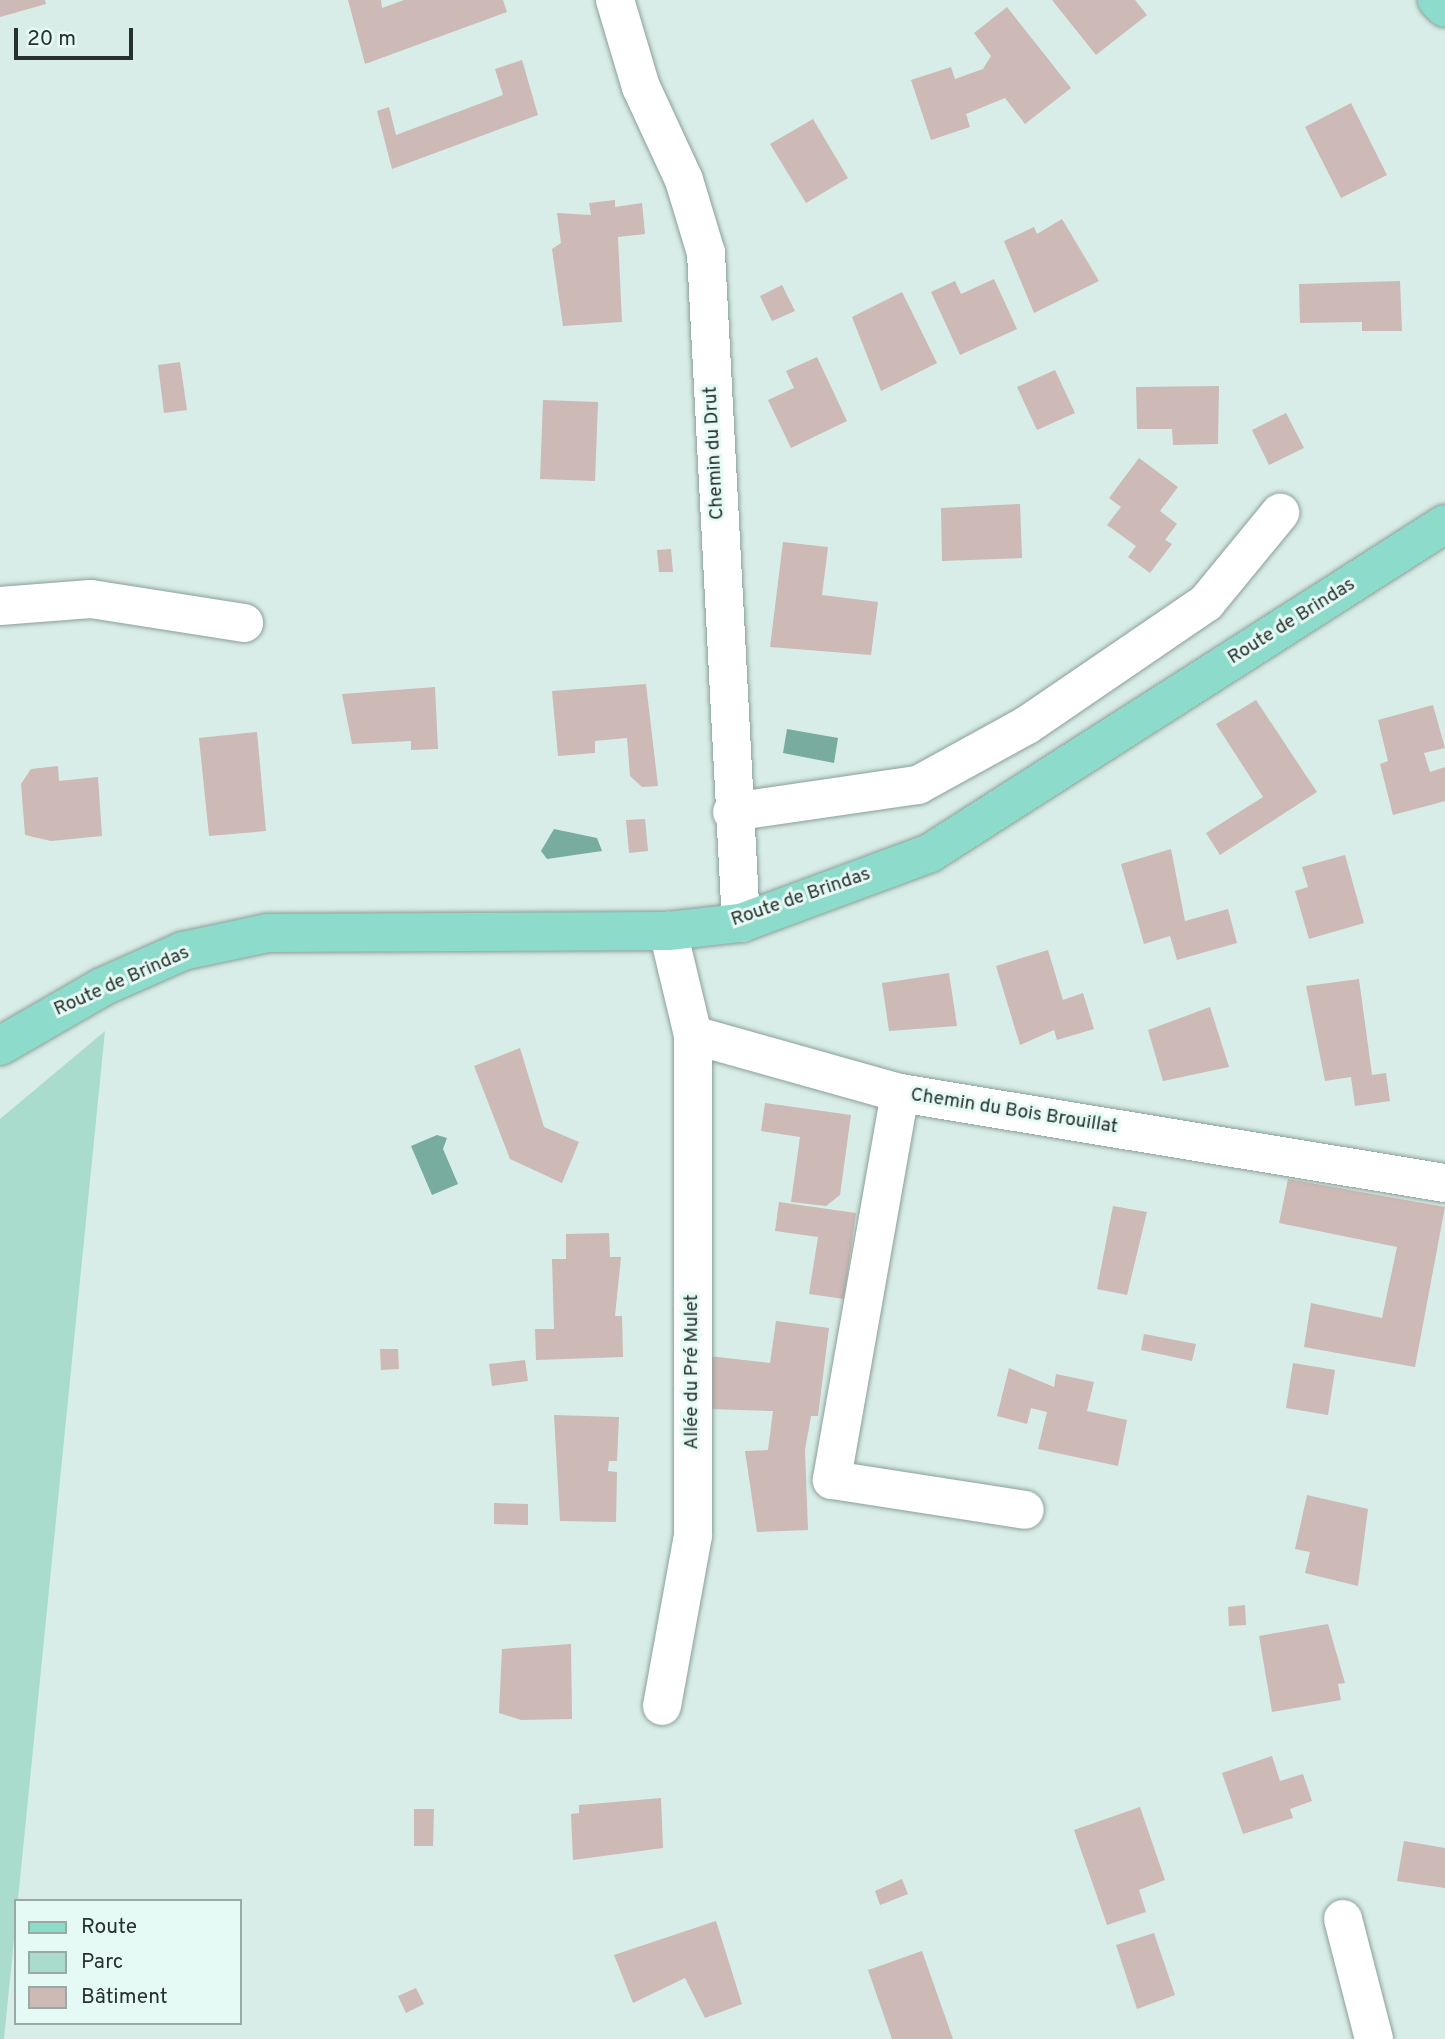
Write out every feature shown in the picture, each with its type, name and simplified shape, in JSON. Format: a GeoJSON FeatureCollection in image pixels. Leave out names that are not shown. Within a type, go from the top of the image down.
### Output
{"type":"FeatureCollection","features":[{"type":"Feature","properties":{"kind":"main road"},"geometry":{"type":"LineString","coordinates":[[1437,0],[1445,8]]}},
{"type":"Feature","properties":{"kind":"main road","name":"Route de Brindas"},"geometry":{"type":"LineString","coordinates":[[0,1046],[102,987],[183,951],[268,933],[668,931],[741,923],[930,853],[1445,524]]}},
{"type":"Feature","properties":{"kind":"street","name":"Chemin du Drut"},"geometry":{"type":"LineString","coordinates":[[615,0],[641,87],[684,180],[706,253],[732,812],[741,923]]}},
{"type":"Feature","properties":{"kind":"street"},"geometry":{"type":"LineString","coordinates":[[732,812],[918,785],[1027,725],[1206,603],[1280,513]]}},
{"type":"Feature","properties":{"kind":"street"},"geometry":{"type":"LineString","coordinates":[[0,606],[91,599],[244,623]]}},
{"type":"Feature","properties":{"kind":"street"},"geometry":{"type":"LineString","coordinates":[[668,931],[693,1035]]}},
{"type":"Feature","properties":{"kind":"street","name":"Chemin du Bois Brouillat"},"geometry":{"type":"LineString","coordinates":[[693,1035],[900,1093],[1445,1183]]}},
{"type":"Feature","properties":{"kind":"street","name":"Allée du Pré Mulet"},"geometry":{"type":"LineString","coordinates":[[662,1706],[693,1536],[693,1035]]}},
{"type":"Feature","properties":{"kind":"street"},"geometry":{"type":"LineString","coordinates":[[900,1093],[832,1480],[1025,1510]]}},
{"type":"Feature","properties":{"kind":"street"},"geometry":{"type":"LineString","coordinates":[[1343,1919],[1374,2039]]}},
{"type":"Feature","properties":{"kind":"green space"},"geometry":{"type":"Polygon","coordinates":[[[105,1031],[18,1899],[14,1899],[14,1939],[4,2039],[0,2039],[0,1119],[105,1031]]]}},
{"type":"Feature","properties":{"kind":"shaded area"},"geometry":{"type":"Polygon","coordinates":[[[787,729],[838,738],[834,763],[783,753],[787,729]]]}},
{"type":"Feature","properties":{"kind":"shaded area"},"geometry":{"type":"Polygon","coordinates":[[[554,829],[597,838],[602,851],[547,859],[541,851],[554,829]]]}},
{"type":"Feature","properties":{"kind":"shaded area"},"geometry":{"type":"Polygon","coordinates":[[[437,1135],[447,1138],[443,1149],[458,1184],[432,1195],[411,1146],[437,1135]]]}},
{"type":"Feature","properties":{"kind":"building"},"geometry":{"type":"Polygon","coordinates":[[[0,0],[45,0],[46,4],[0,17],[0,0]]]}},
{"type":"Feature","properties":{"kind":"building"},"geometry":{"type":"Polygon","coordinates":[[[348,0],[381,0],[382,8],[404,0],[503,0],[507,12],[365,64],[348,0]]]}},
{"type":"Feature","properties":{"kind":"building"},"geometry":{"type":"Polygon","coordinates":[[[1052,0],[1135,0],[1147,15],[1096,55],[1052,0]]]}},
{"type":"Feature","properties":{"kind":"building"},"geometry":{"type":"Polygon","coordinates":[[[1007,7],[1071,88],[1025,124],[1005,98],[966,114],[970,127],[931,140],[911,80],[951,67],[955,79],[983,69],[991,56],[974,33],[1007,7]]]}},
{"type":"Feature","properties":{"kind":"building"},"geometry":{"type":"Polygon","coordinates":[[[522,60],[538,115],[392,169],[377,111],[389,107],[396,135],[503,95],[495,69],[522,60]]]}},
{"type":"Feature","properties":{"kind":"building"},"geometry":{"type":"Polygon","coordinates":[[[1351,103],[1387,175],[1341,198],[1305,127],[1351,103]]]}},
{"type":"Feature","properties":{"kind":"building"},"geometry":{"type":"Polygon","coordinates":[[[813,119],[848,178],[806,203],[770,144],[813,119]]]}},
{"type":"Feature","properties":{"kind":"building"},"geometry":{"type":"Polygon","coordinates":[[[615,200],[615,207],[642,203],[645,234],[618,237],[622,322],[563,326],[552,249],[561,243],[557,213],[591,215],[589,203],[615,200]]]}},
{"type":"Feature","properties":{"kind":"building"},"geometry":{"type":"Polygon","coordinates":[[[1062,219],[1099,281],[1034,313],[1004,241],[1034,227],[1037,234],[1062,219]]]}},
{"type":"Feature","properties":{"kind":"building"},"geometry":{"type":"Polygon","coordinates":[[[994,279],[1017,329],[960,355],[931,292],[955,281],[961,294],[994,279]]]}},
{"type":"Feature","properties":{"kind":"building"},"geometry":{"type":"Polygon","coordinates":[[[1400,281],[1402,331],[1362,331],[1362,322],[1300,323],[1299,284],[1400,281]]]}},
{"type":"Feature","properties":{"kind":"building"},"geometry":{"type":"Polygon","coordinates":[[[782,285],[795,311],[772,321],[760,296],[782,285]]]}},
{"type":"Feature","properties":{"kind":"building"},"geometry":{"type":"Polygon","coordinates":[[[902,292],[937,363],[881,391],[852,317],[902,292]]]}},
{"type":"Feature","properties":{"kind":"building"},"geometry":{"type":"Polygon","coordinates":[[[817,357],[847,421],[791,448],[768,400],[794,388],[786,371],[817,357]]]}},
{"type":"Feature","properties":{"kind":"building"},"geometry":{"type":"Polygon","coordinates":[[[180,362],[187,410],[164,413],[158,365],[180,362]]]}},
{"type":"Feature","properties":{"kind":"building"},"geometry":{"type":"Polygon","coordinates":[[[1055,370],[1075,413],[1037,430],[1017,387],[1055,370]]]}},
{"type":"Feature","properties":{"kind":"building"},"geometry":{"type":"Polygon","coordinates":[[[1219,386],[1218,444],[1173,445],[1172,429],[1137,429],[1136,387],[1219,386]]]}},
{"type":"Feature","properties":{"kind":"building"},"geometry":{"type":"Polygon","coordinates":[[[543,400],[598,402],[595,481],[540,479],[543,400]]]}},
{"type":"Feature","properties":{"kind":"building"},"geometry":{"type":"Polygon","coordinates":[[[1286,413],[1304,448],[1269,465],[1252,430],[1286,413]]]}},
{"type":"Feature","properties":{"kind":"building"},"geometry":{"type":"Polygon","coordinates":[[[1139,458],[1178,487],[1160,511],[1177,524],[1165,540],[1172,544],[1150,573],[1128,557],[1136,546],[1107,525],[1121,507],[1109,498],[1139,458]]]}},
{"type":"Feature","properties":{"kind":"building"},"geometry":{"type":"Polygon","coordinates":[[[1020,504],[1022,558],[942,561],[941,508],[1020,504]]]}},
{"type":"Feature","properties":{"kind":"building"},"geometry":{"type":"Polygon","coordinates":[[[783,542],[828,547],[822,595],[878,602],[871,655],[770,647],[783,542]]]}},
{"type":"Feature","properties":{"kind":"building"},"geometry":{"type":"Polygon","coordinates":[[[671,549],[673,572],[659,572],[657,550],[671,549]]]}},
{"type":"Feature","properties":{"kind":"building"},"geometry":{"type":"Polygon","coordinates":[[[646,684],[658,786],[642,787],[630,776],[627,738],[595,741],[595,753],[558,756],[552,691],[646,684]]]}},
{"type":"Feature","properties":{"kind":"building"},"geometry":{"type":"Polygon","coordinates":[[[435,687],[438,749],[411,750],[411,741],[352,744],[342,694],[435,687]]]}},
{"type":"Feature","properties":{"kind":"building"},"geometry":{"type":"Polygon","coordinates":[[[1256,700],[1317,792],[1220,855],[1206,833],[1263,797],[1216,724],[1256,700]]]}},
{"type":"Feature","properties":{"kind":"building"},"geometry":{"type":"Polygon","coordinates":[[[1433,705],[1445,748],[1424,753],[1430,772],[1445,767],[1445,801],[1393,815],[1380,764],[1388,761],[1378,720],[1433,705]]]}},
{"type":"Feature","properties":{"kind":"building"},"geometry":{"type":"Polygon","coordinates":[[[257,732],[266,831],[209,836],[199,738],[257,732]]]}},
{"type":"Feature","properties":{"kind":"building"},"geometry":{"type":"Polygon","coordinates":[[[58,766],[59,781],[98,777],[102,836],[51,841],[25,835],[21,784],[31,769],[58,766]]]}},
{"type":"Feature","properties":{"kind":"building"},"geometry":{"type":"Polygon","coordinates":[[[645,819],[648,851],[629,853],[626,820],[645,819]]]}},
{"type":"Feature","properties":{"kind":"building"},"geometry":{"type":"Polygon","coordinates":[[[1171,849],[1185,921],[1228,909],[1237,943],[1177,960],[1170,936],[1144,944],[1121,864],[1171,849]]]}},
{"type":"Feature","properties":{"kind":"building"},"geometry":{"type":"Polygon","coordinates":[[[1345,855],[1364,923],[1309,939],[1295,891],[1308,887],[1302,867],[1345,855]]]}},
{"type":"Feature","properties":{"kind":"building"},"geometry":{"type":"Polygon","coordinates":[[[1048,950],[1063,1000],[1083,993],[1094,1029],[1057,1040],[1054,1030],[1020,1045],[996,966],[1048,950]]]}},
{"type":"Feature","properties":{"kind":"building"},"geometry":{"type":"Polygon","coordinates":[[[949,973],[957,1026],[889,1031],[882,983],[949,973]]]}},
{"type":"Feature","properties":{"kind":"building"},"geometry":{"type":"Polygon","coordinates":[[[1359,979],[1372,1075],[1386,1073],[1390,1101],[1355,1106],[1351,1077],[1325,1081],[1306,986],[1359,979]]]}},
{"type":"Feature","properties":{"kind":"building"},"geometry":{"type":"Polygon","coordinates":[[[1210,1007],[1229,1067],[1163,1081],[1148,1030],[1210,1007]]]}},
{"type":"Feature","properties":{"kind":"building"},"geometry":{"type":"Polygon","coordinates":[[[520,1048],[544,1127],[579,1142],[562,1183],[510,1159],[474,1066],[520,1048]]]}},
{"type":"Feature","properties":{"kind":"building"},"geometry":{"type":"Polygon","coordinates":[[[765,1103],[851,1115],[840,1195],[826,1206],[791,1202],[800,1137],[761,1131],[765,1103]]]}},
{"type":"Feature","properties":{"kind":"building"},"geometry":{"type":"Polygon","coordinates":[[[1288,1179],[1445,1207],[1415,1367],[1304,1347],[1311,1303],[1382,1318],[1397,1247],[1279,1223],[1288,1179]]]}},
{"type":"Feature","properties":{"kind":"building"},"geometry":{"type":"Polygon","coordinates":[[[779,1202],[856,1213],[844,1299],[809,1294],[818,1237],[775,1231],[779,1202]]]}},
{"type":"Feature","properties":{"kind":"building"},"geometry":{"type":"Polygon","coordinates":[[[1113,1206],[1147,1212],[1127,1295],[1097,1289],[1113,1206]]]}},
{"type":"Feature","properties":{"kind":"building"},"geometry":{"type":"Polygon","coordinates":[[[609,1233],[610,1257],[621,1257],[615,1316],[622,1316],[623,1357],[536,1360],[535,1329],[554,1329],[552,1259],[566,1259],[566,1234],[609,1233]]]}},
{"type":"Feature","properties":{"kind":"building"},"geometry":{"type":"Polygon","coordinates":[[[776,1321],[829,1328],[818,1416],[811,1416],[805,1450],[808,1530],[757,1532],[745,1451],[768,1450],[773,1411],[709,1409],[708,1356],[770,1363],[776,1321]]]}},
{"type":"Feature","properties":{"kind":"building"},"geometry":{"type":"Polygon","coordinates":[[[1144,1334],[1196,1344],[1192,1361],[1141,1350],[1144,1334]]]}},
{"type":"Feature","properties":{"kind":"building"},"geometry":{"type":"Polygon","coordinates":[[[380,1349],[398,1349],[399,1369],[381,1370],[380,1349]]]}},
{"type":"Feature","properties":{"kind":"building"},"geometry":{"type":"Polygon","coordinates":[[[525,1360],[528,1381],[492,1386],[489,1364],[525,1360]]]}},
{"type":"Feature","properties":{"kind":"building"},"geometry":{"type":"Polygon","coordinates":[[[1293,1363],[1335,1370],[1328,1415],[1286,1408],[1293,1363]]]}},
{"type":"Feature","properties":{"kind":"building"},"geometry":{"type":"Polygon","coordinates":[[[1009,1368],[1054,1387],[1056,1374],[1094,1382],[1087,1411],[1127,1420],[1118,1466],[1038,1449],[1047,1412],[1031,1408],[1027,1424],[997,1416],[1009,1368]]]}},
{"type":"Feature","properties":{"kind":"building"},"geometry":{"type":"Polygon","coordinates":[[[554,1415],[619,1417],[617,1461],[609,1461],[608,1471],[617,1472],[616,1522],[560,1521],[554,1415]]]}},
{"type":"Feature","properties":{"kind":"building"},"geometry":{"type":"Polygon","coordinates":[[[1307,1495],[1368,1509],[1358,1586],[1305,1573],[1310,1552],[1295,1549],[1307,1495]]]}},
{"type":"Feature","properties":{"kind":"building"},"geometry":{"type":"Polygon","coordinates":[[[494,1503],[528,1504],[528,1525],[494,1524],[494,1503]]]}},
{"type":"Feature","properties":{"kind":"building"},"geometry":{"type":"Polygon","coordinates":[[[1245,1605],[1246,1625],[1229,1626],[1228,1607],[1245,1605]]]}},
{"type":"Feature","properties":{"kind":"building"},"geometry":{"type":"Polygon","coordinates":[[[1328,1624],[1345,1683],[1338,1684],[1341,1700],[1272,1712],[1259,1636],[1328,1624]]]}},
{"type":"Feature","properties":{"kind":"building"},"geometry":{"type":"Polygon","coordinates":[[[571,1644],[572,1719],[521,1720],[499,1713],[502,1649],[571,1644]]]}},
{"type":"Feature","properties":{"kind":"building"},"geometry":{"type":"Polygon","coordinates":[[[1272,1756],[1280,1781],[1303,1774],[1312,1801],[1290,1809],[1293,1818],[1243,1834],[1222,1773],[1272,1756]]]}},
{"type":"Feature","properties":{"kind":"building"},"geometry":{"type":"Polygon","coordinates":[[[661,1798],[663,1848],[573,1860],[571,1814],[579,1813],[579,1805],[661,1798]]]}},
{"type":"Feature","properties":{"kind":"building"},"geometry":{"type":"Polygon","coordinates":[[[1140,1807],[1165,1880],[1139,1890],[1146,1912],[1107,1925],[1074,1830],[1140,1807]]]}},
{"type":"Feature","properties":{"kind":"building"},"geometry":{"type":"Polygon","coordinates":[[[414,1809],[434,1809],[433,1846],[414,1846],[414,1809]]]}},
{"type":"Feature","properties":{"kind":"building"},"geometry":{"type":"Polygon","coordinates":[[[1404,1841],[1445,1848],[1445,1888],[1397,1881],[1404,1841]]]}},
{"type":"Feature","properties":{"kind":"building"},"geometry":{"type":"Polygon","coordinates":[[[902,1879],[908,1894],[880,1905],[875,1891],[902,1879]]]}},
{"type":"Feature","properties":{"kind":"building"},"geometry":{"type":"Polygon","coordinates":[[[716,1921],[742,2004],[705,2018],[685,1978],[633,2003],[614,1955],[716,1921]]]}},
{"type":"Feature","properties":{"kind":"building"},"geometry":{"type":"Polygon","coordinates":[[[1154,1933],[1175,1995],[1137,2009],[1116,1945],[1154,1933]]]}},
{"type":"Feature","properties":{"kind":"building"},"geometry":{"type":"Polygon","coordinates":[[[922,1951],[953,2039],[892,2039],[868,1970],[922,1951]]]}},
{"type":"Feature","properties":{"kind":"building"},"geometry":{"type":"Polygon","coordinates":[[[416,1988],[424,2004],[406,2013],[398,1996],[416,1988]]]}}]}
